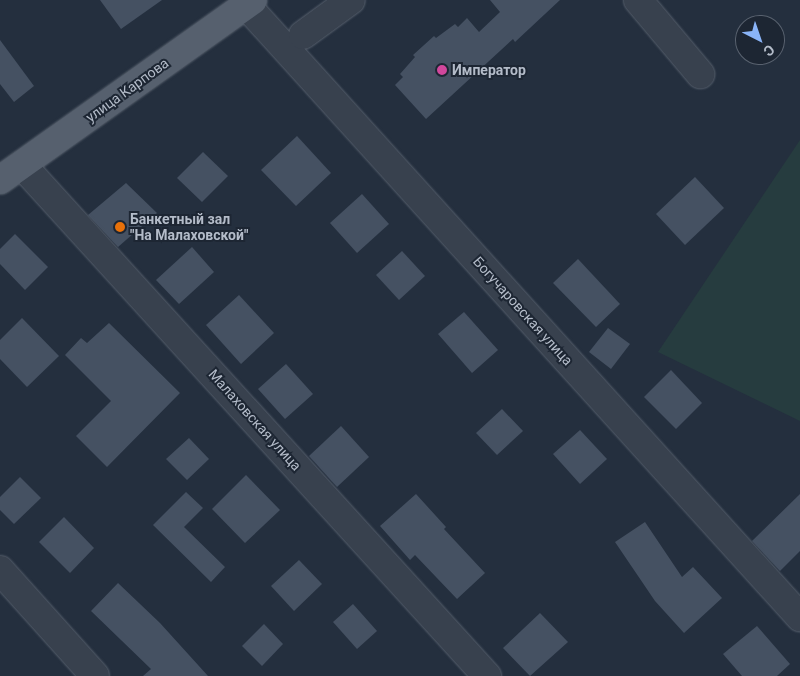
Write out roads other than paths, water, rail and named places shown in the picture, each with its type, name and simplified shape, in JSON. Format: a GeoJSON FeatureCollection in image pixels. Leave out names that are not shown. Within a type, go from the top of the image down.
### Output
{"type":"FeatureCollection","features":[{"type":"Feature","properties":{"kind":"main road","name":"улица Карпова"},"geometry":{"type":"LineString","coordinates":[[0,180],[249,2]]}},
{"type":"Feature","properties":{"kind":"street"},"geometry":{"type":"LineString","coordinates":[[302,34],[351,0]]}},
{"type":"Feature","properties":{"kind":"street"},"geometry":{"type":"LineString","coordinates":[[638,0],[700,74]]}},
{"type":"Feature","properties":{"kind":"street","name":"Богучаровская улица"},"geometry":{"type":"LineString","coordinates":[[249,2],[800,617]]}},
{"type":"Feature","properties":{"kind":"street","name":"Малаховская улица"},"geometry":{"type":"LineString","coordinates":[[22,165],[487,676]]}},
{"type":"Feature","properties":{"kind":"street"},"geometry":{"type":"LineString","coordinates":[[0,570],[95,676]]}},
{"type":"Feature","properties":{"kind":"place","name":"Император"},"geometry":{"type":"Point","coordinates":[442,70]}},
{"type":"Feature","properties":{"kind":"place","name":"Банкетный зал \"На Малаховской\""},"geometry":{"type":"Point","coordinates":[120,227]}}]}
